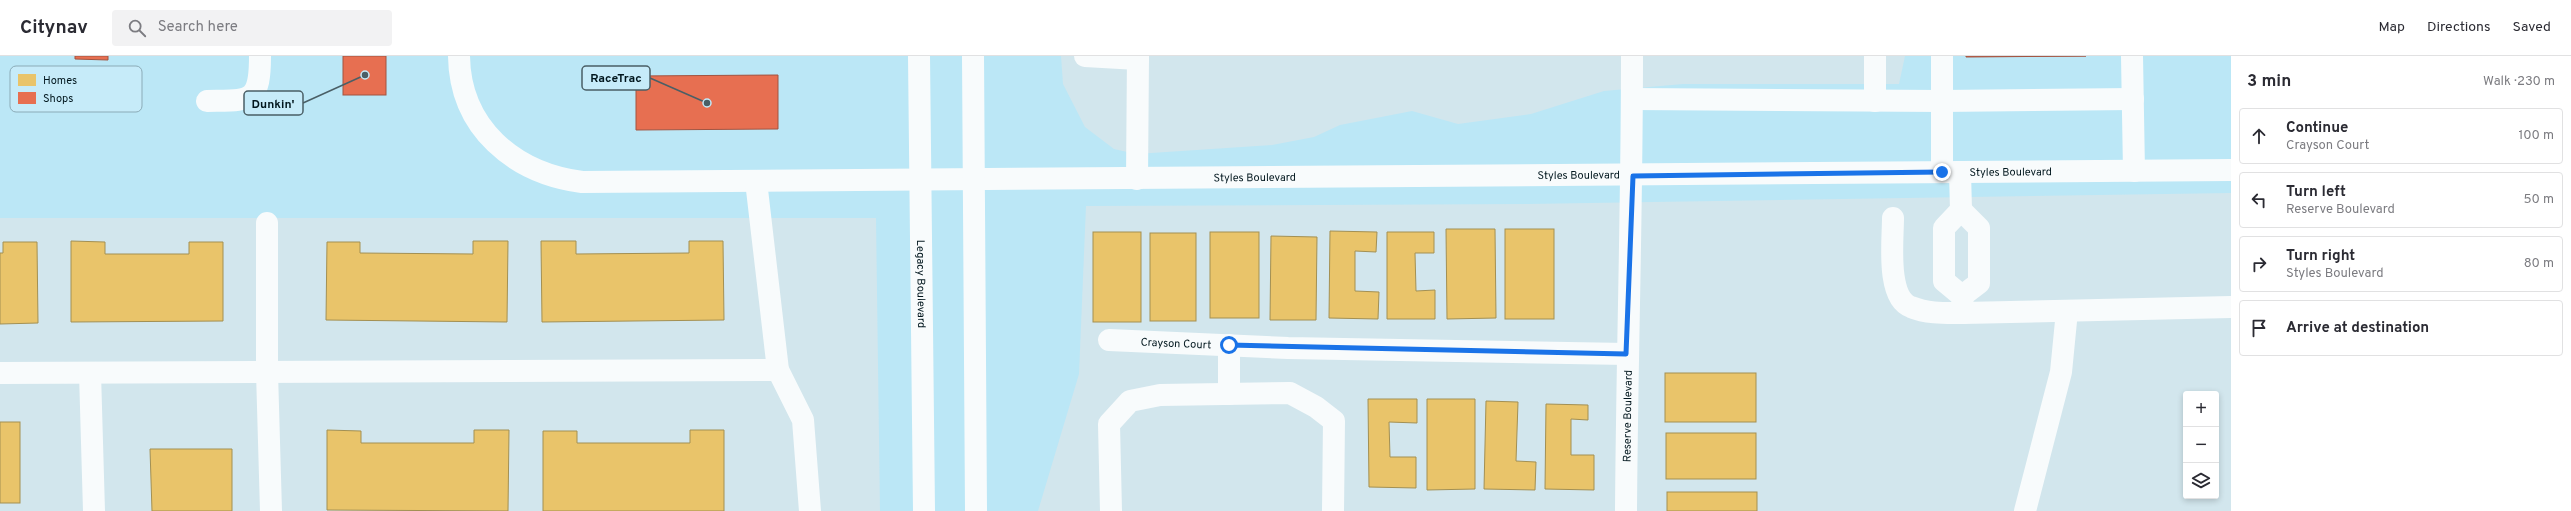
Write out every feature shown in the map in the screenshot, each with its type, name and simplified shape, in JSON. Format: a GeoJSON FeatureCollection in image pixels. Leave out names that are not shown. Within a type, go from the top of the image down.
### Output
{"type":"FeatureCollection","features":[{"type":"Feature","properties":{"kind":"street"},"geometry":{"type":"LineString","coordinates":[[207,101],[240,100],[251,96],[257,90],[260,80],[260,56]]}},
{"type":"Feature","properties":{"kind":"street","name":"Styles Boulevard"},"geometry":{"type":"LineString","coordinates":[[459,56],[461,81],[474,117],[499,147],[537,170],[559,179],[582,182],[1633,176],[2231,170]]}},
{"type":"Feature","properties":{"kind":"street","name":"Legacy Boulevard"},"geometry":{"type":"LineString","coordinates":[[919,56],[924,511]]}},
{"type":"Feature","properties":{"kind":"street"},"geometry":{"type":"LineString","coordinates":[[973,56],[976,511]]}},
{"type":"Feature","properties":{"kind":"street"},"geometry":{"type":"LineString","coordinates":[[1085,56],[1138,57],[1137,179]]}},
{"type":"Feature","properties":{"kind":"street","name":"Reserve Boulevard"},"geometry":{"type":"LineString","coordinates":[[1626,511],[1626,354],[1633,176],[1632,56]]}},
{"type":"Feature","properties":{"kind":"street"},"geometry":{"type":"LineString","coordinates":[[1875,56],[1875,101]]}},
{"type":"Feature","properties":{"kind":"street"},"geometry":{"type":"LineString","coordinates":[[1942,56],[1942,101],[1951,172],[1961,210],[1979,228],[1979,283],[1963,304]]}},
{"type":"Feature","properties":{"kind":"street"},"geometry":{"type":"LineString","coordinates":[[2132,56],[2134,171]]}},
{"type":"Feature","properties":{"kind":"street"},"geometry":{"type":"LineString","coordinates":[[1632,100],[1942,101],[2133,99]]}},
{"type":"Feature","properties":{"kind":"street"},"geometry":{"type":"LineString","coordinates":[[756,181],[778,370],[803,420],[810,511]]}},
{"type":"Feature","properties":{"kind":"street"},"geometry":{"type":"LineString","coordinates":[[1961,210],[1944,228],[1944,281],[1963,304]]}},
{"type":"Feature","properties":{"kind":"street"},"geometry":{"type":"LineString","coordinates":[[1893,218],[1894,280],[1897,293],[1910,307],[1935,313],[1963,304],[2067,311],[2231,307]]}},
{"type":"Feature","properties":{"kind":"street"},"geometry":{"type":"LineString","coordinates":[[267,224],[267,372],[271,511]]}},
{"type":"Feature","properties":{"kind":"street"},"geometry":{"type":"LineString","coordinates":[[2024,511],[2061,372],[2067,311]]}},
{"type":"Feature","properties":{"kind":"street","name":"Crayson Court"},"geometry":{"type":"LineString","coordinates":[[1109,340],[1229,345],[1626,354]]}},
{"type":"Feature","properties":{"kind":"street"},"geometry":{"type":"LineString","coordinates":[[1229,345],[1229,394]]}},
{"type":"Feature","properties":{"kind":"street"},"geometry":{"type":"LineString","coordinates":[[0,373],[778,370]]}},
{"type":"Feature","properties":{"kind":"street"},"geometry":{"type":"LineString","coordinates":[[90,373],[94,511]]}},
{"type":"Feature","properties":{"kind":"street"},"geometry":{"type":"LineString","coordinates":[[1111,511],[1109,424],[1130,401],[1160,395],[1290,393],[1316,407],[1334,421],[1334,511]]}},
{"type":"Feature","properties":{"kind":"shaded area"},"geometry":{"type":"Polygon","coordinates":[[[0,56],[1061,56],[1063,84],[1085,127],[1114,149],[1136,154],[1272,145],[1314,137],[1340,125],[1412,111],[1458,124],[1531,114],[1604,91],[1683,84],[1899,84],[1905,56],[2231,56],[2231,193],[1527,204],[1086,206],[1079,374],[1038,511],[880,511],[876,218],[0,218],[0,56]]]}},
{"type":"Feature","properties":{"kind":"building: Homes"},"geometry":{"type":"Polygon","coordinates":[[[1446,229],[1495,229],[1496,318],[1447,319],[1446,229]]]}},
{"type":"Feature","properties":{"kind":"building: Homes"},"geometry":{"type":"Polygon","coordinates":[[[1505,229],[1554,229],[1554,319],[1505,319],[1505,229]]]}},
{"type":"Feature","properties":{"kind":"building: Homes"},"geometry":{"type":"Polygon","coordinates":[[[1330,231],[1377,232],[1376,252],[1355,251],[1355,291],[1379,292],[1378,319],[1329,318],[1330,231]]]}},
{"type":"Feature","properties":{"kind":"building: Homes"},"geometry":{"type":"Polygon","coordinates":[[[1093,232],[1141,232],[1141,322],[1093,322],[1093,232]]]}},
{"type":"Feature","properties":{"kind":"building: Homes"},"geometry":{"type":"Polygon","coordinates":[[[1210,232],[1259,232],[1259,318],[1210,318],[1210,232]]]}},
{"type":"Feature","properties":{"kind":"building: Homes"},"geometry":{"type":"Polygon","coordinates":[[[1387,232],[1434,232],[1434,253],[1415,253],[1416,291],[1435,290],[1435,319],[1387,319],[1387,232]]]}},
{"type":"Feature","properties":{"kind":"building: Homes"},"geometry":{"type":"Polygon","coordinates":[[[1150,233],[1196,233],[1196,321],[1150,321],[1150,233]]]}},
{"type":"Feature","properties":{"kind":"building: Homes"},"geometry":{"type":"Polygon","coordinates":[[[1271,236],[1317,237],[1316,320],[1270,320],[1271,236]]]}},
{"type":"Feature","properties":{"kind":"building: Homes"},"geometry":{"type":"Polygon","coordinates":[[[71,241],[105,242],[105,254],[189,254],[189,242],[223,242],[223,321],[71,322],[71,241]]]}},
{"type":"Feature","properties":{"kind":"building: Homes"},"geometry":{"type":"Polygon","coordinates":[[[473,241],[508,241],[507,322],[326,320],[327,242],[360,242],[360,253],[473,254],[473,241]]]}},
{"type":"Feature","properties":{"kind":"building: Homes"},"geometry":{"type":"Polygon","coordinates":[[[541,241],[576,241],[576,254],[689,253],[689,241],[723,241],[724,320],[542,322],[541,241]]]}},
{"type":"Feature","properties":{"kind":"building: Homes"},"geometry":{"type":"Polygon","coordinates":[[[3,242],[37,242],[38,323],[0,324],[0,253],[3,253],[3,242]]]}},
{"type":"Feature","properties":{"kind":"building: Homes"},"geometry":{"type":"Polygon","coordinates":[[[1665,373],[1756,373],[1756,422],[1665,422],[1665,373]]]}},
{"type":"Feature","properties":{"kind":"building: Homes"},"geometry":{"type":"Polygon","coordinates":[[[1368,399],[1417,399],[1417,423],[1389,422],[1390,457],[1416,457],[1416,488],[1369,487],[1368,399]]]}},
{"type":"Feature","properties":{"kind":"building: Homes"},"geometry":{"type":"Polygon","coordinates":[[[1427,399],[1475,399],[1475,489],[1427,490],[1427,399]]]}},
{"type":"Feature","properties":{"kind":"building: Homes"},"geometry":{"type":"Polygon","coordinates":[[[1486,401],[1518,402],[1516,461],[1536,462],[1535,490],[1484,489],[1486,401]]]}},
{"type":"Feature","properties":{"kind":"building: Homes"},"geometry":{"type":"Polygon","coordinates":[[[1546,404],[1588,405],[1588,420],[1571,419],[1571,455],[1594,455],[1594,490],[1545,489],[1546,404]]]}},
{"type":"Feature","properties":{"kind":"building: Homes"},"geometry":{"type":"Polygon","coordinates":[[[0,422],[20,422],[20,503],[0,503],[0,422]]]}},
{"type":"Feature","properties":{"kind":"building: Homes"},"geometry":{"type":"Polygon","coordinates":[[[327,430],[361,431],[361,443],[474,443],[474,430],[509,430],[508,511],[327,510],[327,430]]]}},
{"type":"Feature","properties":{"kind":"building: Homes"},"geometry":{"type":"Polygon","coordinates":[[[690,430],[724,430],[724,511],[543,511],[543,431],[577,431],[577,443],[690,443],[690,430]]]}},
{"type":"Feature","properties":{"kind":"building: Homes"},"geometry":{"type":"Polygon","coordinates":[[[1666,433],[1756,433],[1756,479],[1666,479],[1666,433]]]}},
{"type":"Feature","properties":{"kind":"building: Homes"},"geometry":{"type":"Polygon","coordinates":[[[150,449],[232,449],[232,511],[152,511],[150,449]]]}},
{"type":"Feature","properties":{"kind":"building: Homes"},"geometry":{"type":"Polygon","coordinates":[[[1667,492],[1757,492],[1757,511],[1667,511],[1667,492]]]}},
{"type":"Feature","properties":{"kind":"building: Shops"},"geometry":{"type":"Polygon","coordinates":[[[75,56],[108,56],[108,60],[75,59],[75,56]]]}},
{"type":"Feature","properties":{"kind":"building: Shops"},"geometry":{"type":"Polygon","coordinates":[[[343,56],[386,56],[386,95],[343,95],[343,56]]]}},
{"type":"Feature","properties":{"kind":"building: Shops"},"geometry":{"type":"Polygon","coordinates":[[[1966,56],[2086,56],[1966,57],[1966,56]]]}},
{"type":"Feature","properties":{"kind":"building: Shops"},"geometry":{"type":"Polygon","coordinates":[[[778,75],[778,129],[636,130],[636,76],[778,75]]]}},
{"type":"Feature","properties":{"kind":"place","name":"Dunkin'"},"geometry":{"type":"Point","coordinates":[365,75]}},
{"type":"Feature","properties":{"kind":"place","name":"RaceTrac"},"geometry":{"type":"Point","coordinates":[707,103]}},
{"type":"Feature","properties":{"kind":"route"},"geometry":{"type":"LineString","coordinates":[[1229,345],[1288,348],[1626,354],[1630,284],[1633,176],[1942,172]]}}]}
